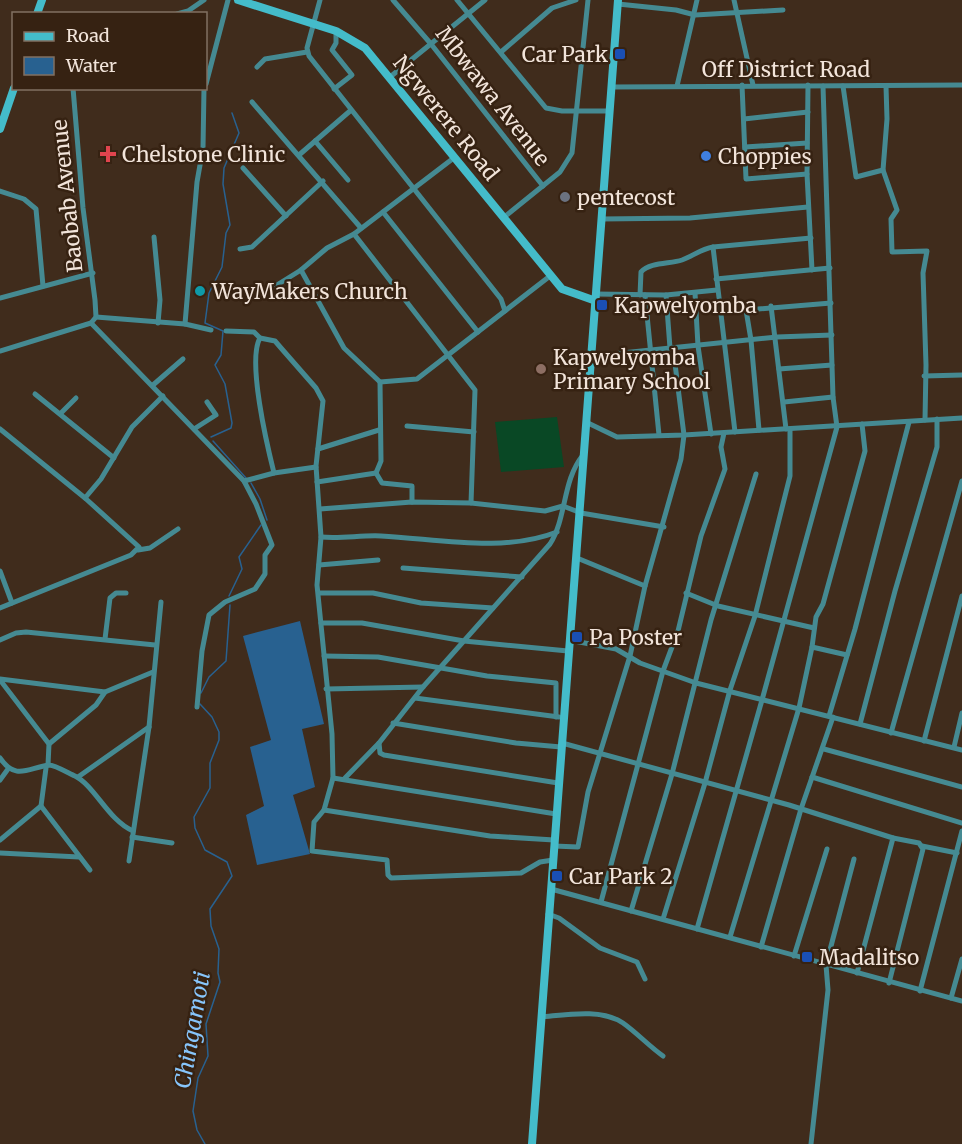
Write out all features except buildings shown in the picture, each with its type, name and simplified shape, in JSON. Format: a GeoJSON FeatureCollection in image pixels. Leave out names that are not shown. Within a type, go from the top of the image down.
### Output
{"type":"FeatureCollection","features":[{"type":"Feature","properties":{"kind":"street"},"geometry":{"type":"LineString","coordinates":[[184,12],[204,0]]}},
{"type":"Feature","properties":{"kind":"street"},"geometry":{"type":"LineString","coordinates":[[207,79],[228,0]]}},
{"type":"Feature","properties":{"kind":"street","name":"Ngwerere Road"},"geometry":{"type":"LineString","coordinates":[[238,0],[336,31],[365,48],[562,289],[596,297]]}},
{"type":"Feature","properties":{"kind":"street"},"geometry":{"type":"LineString","coordinates":[[320,0],[308,52],[350,111],[414,187],[501,300],[505,311]]}},
{"type":"Feature","properties":{"kind":"street","name":"Mbwawa Avenue"},"geometry":{"type":"LineString","coordinates":[[393,0],[431,44],[543,186]]}},
{"type":"Feature","properties":{"kind":"street"},"geometry":{"type":"LineString","coordinates":[[457,0],[546,108],[609,111]]}},
{"type":"Feature","properties":{"kind":"street"},"geometry":{"type":"LineString","coordinates":[[390,77],[486,0]]}},
{"type":"Feature","properties":{"kind":"street"},"geometry":{"type":"LineString","coordinates":[[501,52],[552,8],[576,0]]}},
{"type":"Feature","properties":{"kind":"street"},"geometry":{"type":"LineString","coordinates":[[503,218],[568,163],[572,153],[588,0]]}},
{"type":"Feature","properties":{"kind":"street"},"geometry":{"type":"LineString","coordinates":[[677,86],[697,0]]}},
{"type":"Feature","properties":{"kind":"street"},"geometry":{"type":"LineString","coordinates":[[734,0],[753,85]]}},
{"type":"Feature","properties":{"kind":"street"},"geometry":{"type":"LineString","coordinates":[[560,717],[586,451],[618,2],[695,15],[783,10]]}},
{"type":"Feature","properties":{"kind":"street"},"geometry":{"type":"LineString","coordinates":[[334,89],[352,75],[332,50],[336,43],[336,31]]}},
{"type":"Feature","properties":{"kind":"street"},"geometry":{"type":"LineString","coordinates":[[257,66],[265,59],[308,52]]}},
{"type":"Feature","properties":{"kind":"street"},"geometry":{"type":"LineString","coordinates":[[742,85],[746,179],[807,174]]}},
{"type":"Feature","properties":{"kind":"street","name":"Off District Road"},"geometry":{"type":"LineString","coordinates":[[611,87],[962,85]]}},
{"type":"Feature","properties":{"kind":"street"},"geometry":{"type":"LineString","coordinates":[[808,86],[807,174],[812,270]]}},
{"type":"Feature","properties":{"kind":"street"},"geometry":{"type":"LineString","coordinates":[[697,928],[738,792],[782,621],[798,578],[837,427],[833,397],[822,86]]}},
{"type":"Feature","properties":{"kind":"street"},"geometry":{"type":"LineString","coordinates":[[843,86],[856,177],[883,170]]}},
{"type":"Feature","properties":{"kind":"street"},"geometry":{"type":"LineString","coordinates":[[886,86],[887,119],[883,170],[897,210],[891,219],[892,252],[927,250],[923,273],[925,420]]}},
{"type":"Feature","properties":{"kind":"street"},"geometry":{"type":"LineString","coordinates":[[0,129],[13,90]]}},
{"type":"Feature","properties":{"kind":"street","name":"Baobab Avenue"},"geometry":{"type":"LineString","coordinates":[[73,90],[83,208],[93,273],[96,317]]}},
{"type":"Feature","properties":{"kind":"street"},"geometry":{"type":"LineString","coordinates":[[184,324],[197,182],[203,148],[205,90]]}},
{"type":"Feature","properties":{"kind":"street"},"geometry":{"type":"LineString","coordinates":[[252,102],[323,181],[361,228]]}},
{"type":"Feature","properties":{"kind":"street"},"geometry":{"type":"LineString","coordinates":[[299,155],[350,111]]}},
{"type":"Feature","properties":{"kind":"street"},"geometry":{"type":"LineString","coordinates":[[744,119],[808,112]]}},
{"type":"Feature","properties":{"kind":"street"},"geometry":{"type":"LineString","coordinates":[[315,141],[348,180]]}},
{"type":"Feature","properties":{"kind":"street"},"geometry":{"type":"LineString","coordinates":[[745,147],[807,143]]}},
{"type":"Feature","properties":{"kind":"street"},"geometry":{"type":"LineString","coordinates":[[256,298],[301,270],[327,248],[354,234],[455,158]]}},
{"type":"Feature","properties":{"kind":"street"},"geometry":{"type":"LineString","coordinates":[[243,168],[286,216]]}},
{"type":"Feature","properties":{"kind":"street"},"geometry":{"type":"LineString","coordinates":[[240,249],[252,247],[323,181]]}},
{"type":"Feature","properties":{"kind":"street"},"geometry":{"type":"LineString","coordinates":[[0,192],[24,199],[36,209],[43,286]]}},
{"type":"Feature","properties":{"kind":"street"},"geometry":{"type":"LineString","coordinates":[[601,219],[690,218],[808,207]]}},
{"type":"Feature","properties":{"kind":"street"},"geometry":{"type":"LineString","coordinates":[[383,212],[478,332]]}},
{"type":"Feature","properties":{"kind":"street"},"geometry":{"type":"LineString","coordinates":[[354,234],[475,390],[471,503]]}},
{"type":"Feature","properties":{"kind":"street"},"geometry":{"type":"LineString","coordinates":[[154,237],[160,300],[158,323]]}},
{"type":"Feature","properties":{"kind":"street"},"geometry":{"type":"LineString","coordinates":[[659,435],[642,295],[641,272],[644,268],[682,260],[698,251],[713,247],[811,238]]}},
{"type":"Feature","properties":{"kind":"street"},"geometry":{"type":"LineString","coordinates":[[713,247],[735,432]]}},
{"type":"Feature","properties":{"kind":"street"},"geometry":{"type":"LineString","coordinates":[[716,279],[830,268]]}},
{"type":"Feature","properties":{"kind":"street"},"geometry":{"type":"LineString","coordinates":[[301,270],[344,348],[380,382],[417,380],[550,276]]}},
{"type":"Feature","properties":{"kind":"street"},"geometry":{"type":"LineString","coordinates":[[0,298],[93,273]]}},
{"type":"Feature","properties":{"kind":"street"},"geometry":{"type":"LineString","coordinates":[[596,297],[666,295],[717,290]]}},
{"type":"Feature","properties":{"kind":"street"},"geometry":{"type":"LineString","coordinates":[[695,293],[698,346],[711,434]]}},
{"type":"Feature","properties":{"kind":"street"},"geometry":{"type":"LineString","coordinates":[[324,810],[578,847],[598,753],[630,656],[645,586],[664,527],[681,459],[684,435],[666,295]]}},
{"type":"Feature","properties":{"kind":"street"},"geometry":{"type":"LineString","coordinates":[[501,300],[513,304]]}},
{"type":"Feature","properties":{"kind":"street"},"geometry":{"type":"LineString","coordinates":[[759,430],[746,310],[771,306],[831,303]]}},
{"type":"Feature","properties":{"kind":"street"},"geometry":{"type":"LineString","coordinates":[[663,920],[705,783],[730,690],[755,616],[790,476],[788,429],[771,306]]}},
{"type":"Feature","properties":{"kind":"street"},"geometry":{"type":"LineString","coordinates":[[0,351],[91,323],[96,317],[184,324],[211,330]]}},
{"type":"Feature","properties":{"kind":"street"},"geometry":{"type":"LineString","coordinates":[[91,323],[244,481],[256,504],[272,548],[265,555],[265,574],[255,589],[225,602],[209,615],[202,651],[197,707]]}},
{"type":"Feature","properties":{"kind":"street"},"geometry":{"type":"LineString","coordinates":[[226,332],[254,332],[260,338],[275,341],[321,396],[323,405],[316,467],[321,537],[319,593],[326,689],[332,734],[333,778],[324,810],[314,822],[313,853],[387,860],[388,875],[391,878],[521,873],[540,862],[553,860]]}},
{"type":"Feature","properties":{"kind":"street"},"geometry":{"type":"LineString","coordinates":[[593,356],[777,337],[832,335]]}},
{"type":"Feature","properties":{"kind":"street"},"geometry":{"type":"LineString","coordinates":[[260,338],[255,369],[265,436],[274,473]]}},
{"type":"Feature","properties":{"kind":"street"},"geometry":{"type":"LineString","coordinates":[[153,385],[183,359]]}},
{"type":"Feature","properties":{"kind":"street"},"geometry":{"type":"LineString","coordinates":[[779,369],[832,365]]}},
{"type":"Feature","properties":{"kind":"street"},"geometry":{"type":"LineString","coordinates":[[924,376],[962,375]]}},
{"type":"Feature","properties":{"kind":"street"},"geometry":{"type":"LineString","coordinates":[[317,482],[376,473],[380,470],[380,382]]}},
{"type":"Feature","properties":{"kind":"street"},"geometry":{"type":"LineString","coordinates":[[35,394],[114,458]]}},
{"type":"Feature","properties":{"kind":"street"},"geometry":{"type":"LineString","coordinates":[[85,498],[114,458],[132,427],[163,396]]}},
{"type":"Feature","properties":{"kind":"street"},"geometry":{"type":"LineString","coordinates":[[784,402],[833,397]]}},
{"type":"Feature","properties":{"kind":"street"},"geometry":{"type":"LineString","coordinates":[[61,413],[76,398]]}},
{"type":"Feature","properties":{"kind":"street"},"geometry":{"type":"LineString","coordinates":[[194,429],[216,415],[207,402]]}},
{"type":"Feature","properties":{"kind":"street"},"geometry":{"type":"LineString","coordinates":[[588,423],[617,437],[711,434],[962,418]]}},
{"type":"Feature","properties":{"kind":"street"},"geometry":{"type":"LineString","coordinates":[[860,724],[895,591],[937,447],[937,419]]}},
{"type":"Feature","properties":{"kind":"street"},"geometry":{"type":"LineString","coordinates":[[761,947],[801,809],[824,749],[909,422]]}},
{"type":"Feature","properties":{"kind":"street"},"geometry":{"type":"LineString","coordinates":[[730,937],[798,708],[814,628],[865,451],[862,424]]}},
{"type":"Feature","properties":{"kind":"street"},"geometry":{"type":"LineString","coordinates":[[407,426],[474,432]]}},
{"type":"Feature","properties":{"kind":"street"},"geometry":{"type":"LineString","coordinates":[[0,429],[135,541],[138,550]]}},
{"type":"Feature","properties":{"kind":"street"},"geometry":{"type":"LineString","coordinates":[[318,449],[379,430]]}},
{"type":"Feature","properties":{"kind":"street"},"geometry":{"type":"LineString","coordinates":[[601,902],[663,671],[678,631],[701,536],[725,469],[721,447],[724,433]]}},
{"type":"Feature","properties":{"kind":"street"},"geometry":{"type":"LineString","coordinates":[[345,778],[379,743],[423,687],[522,577],[558,532],[574,467],[586,451]]}},
{"type":"Feature","properties":{"kind":"street"},"geometry":{"type":"LineString","coordinates":[[244,481],[274,473],[316,467]]}},
{"type":"Feature","properties":{"kind":"street"},"geometry":{"type":"LineString","coordinates":[[376,473],[382,483],[412,486],[412,502]]}},
{"type":"Feature","properties":{"kind":"street"},"geometry":{"type":"LineString","coordinates":[[631,911],[672,774],[711,620],[718,606],[756,474]]}},
{"type":"Feature","properties":{"kind":"street"},"geometry":{"type":"LineString","coordinates":[[891,733],[915,641],[962,481]]}},
{"type":"Feature","properties":{"kind":"street"},"geometry":{"type":"LineString","coordinates":[[320,509],[412,502],[471,503],[545,511],[563,506],[580,513],[664,527]]}},
{"type":"Feature","properties":{"kind":"street"},"geometry":{"type":"LineString","coordinates":[[0,608],[138,550],[150,548],[178,528]]}},
{"type":"Feature","properties":{"kind":"street"},"geometry":{"type":"LineString","coordinates":[[321,537],[375,536],[507,543],[532,540],[558,532]]}},
{"type":"Feature","properties":{"kind":"street"},"geometry":{"type":"LineString","coordinates":[[577,558],[645,586]]}},
{"type":"Feature","properties":{"kind":"street"},"geometry":{"type":"LineString","coordinates":[[319,565],[378,560]]}},
{"type":"Feature","properties":{"kind":"street"},"geometry":{"type":"LineString","coordinates":[[403,568],[522,577]]}},
{"type":"Feature","properties":{"kind":"street"},"geometry":{"type":"LineString","coordinates":[[0,571],[12,603]]}},
{"type":"Feature","properties":{"kind":"street"},"geometry":{"type":"LineString","coordinates":[[319,593],[362,592],[422,603],[493,608]]}},
{"type":"Feature","properties":{"kind":"street"},"geometry":{"type":"LineString","coordinates":[[105,639],[110,598],[116,593],[126,593]]}},
{"type":"Feature","properties":{"kind":"street"},"geometry":{"type":"LineString","coordinates":[[686,593],[718,606],[814,628]]}},
{"type":"Feature","properties":{"kind":"street"},"geometry":{"type":"LineString","coordinates":[[924,741],[962,596]]}},
{"type":"Feature","properties":{"kind":"street"},"geometry":{"type":"LineString","coordinates":[[129,861],[149,727],[155,645],[161,602]]}},
{"type":"Feature","properties":{"kind":"street"},"geometry":{"type":"LineString","coordinates":[[321,623],[362,623],[464,641],[568,651]]}},
{"type":"Feature","properties":{"kind":"street"},"geometry":{"type":"LineString","coordinates":[[0,640],[26,632],[155,645]]}},
{"type":"Feature","properties":{"kind":"street"},"geometry":{"type":"LineString","coordinates":[[569,640],[616,649],[663,671],[696,683],[962,750]]}},
{"type":"Feature","properties":{"kind":"street"},"geometry":{"type":"LineString","coordinates":[[812,647],[847,656]]}},
{"type":"Feature","properties":{"kind":"street"},"geometry":{"type":"LineString","coordinates":[[324,656],[378,657],[493,677],[556,683],[561,745],[532,1144]]}},
{"type":"Feature","properties":{"kind":"street"},"geometry":{"type":"LineString","coordinates":[[0,679],[105,692],[153,672]]}},
{"type":"Feature","properties":{"kind":"street"},"geometry":{"type":"LineString","coordinates":[[0,679],[49,744],[41,806],[0,840]]}},
{"type":"Feature","properties":{"kind":"street"},"geometry":{"type":"LineString","coordinates":[[326,689],[423,687]]}},
{"type":"Feature","properties":{"kind":"street"},"geometry":{"type":"LineString","coordinates":[[49,744],[96,705],[105,692]]}},
{"type":"Feature","properties":{"kind":"street"},"geometry":{"type":"LineString","coordinates":[[415,698],[560,717]]}},
{"type":"Feature","properties":{"kind":"street"},"geometry":{"type":"LineString","coordinates":[[954,747],[962,713]]}},
{"type":"Feature","properties":{"kind":"street"},"geometry":{"type":"LineString","coordinates":[[393,723],[516,743],[561,745],[598,753],[801,809],[893,838],[957,853]]}},
{"type":"Feature","properties":{"kind":"street"},"geometry":{"type":"LineString","coordinates":[[78,777],[149,727]]}},
{"type":"Feature","properties":{"kind":"street"},"geometry":{"type":"LineString","coordinates":[[379,743],[380,753],[384,755],[558,783]]}},
{"type":"Feature","properties":{"kind":"street"},"geometry":{"type":"LineString","coordinates":[[824,749],[962,787]]}},
{"type":"Feature","properties":{"kind":"street"},"geometry":{"type":"LineString","coordinates":[[0,758],[8,769],[24,771],[47,767],[78,777],[114,818],[132,834],[172,843]]}},
{"type":"Feature","properties":{"kind":"street"},"geometry":{"type":"LineString","coordinates":[[0,780],[8,769]]}},
{"type":"Feature","properties":{"kind":"street"},"geometry":{"type":"LineString","coordinates":[[812,777],[962,823]]}},
{"type":"Feature","properties":{"kind":"street"},"geometry":{"type":"LineString","coordinates":[[333,778],[345,778],[365,784],[556,814]]}},
{"type":"Feature","properties":{"kind":"street"},"geometry":{"type":"LineString","coordinates":[[41,806],[90,870]]}},
{"type":"Feature","properties":{"kind":"street"},"geometry":{"type":"LineString","coordinates":[[920,991],[962,831]]}},
{"type":"Feature","properties":{"kind":"street"},"geometry":{"type":"LineString","coordinates":[[857,973],[893,838]]}},
{"type":"Feature","properties":{"kind":"street"},"geometry":{"type":"LineString","coordinates":[[889,982],[922,846]]}},
{"type":"Feature","properties":{"kind":"street"},"geometry":{"type":"LineString","coordinates":[[794,956],[827,849]]}},
{"type":"Feature","properties":{"kind":"street"},"geometry":{"type":"LineString","coordinates":[[0,853],[78,857]]}},
{"type":"Feature","properties":{"kind":"street"},"geometry":{"type":"LineString","coordinates":[[811,1144],[828,990],[826,965],[854,859]]}},
{"type":"Feature","properties":{"kind":"street"},"geometry":{"type":"LineString","coordinates":[[550,890],[962,1001]]}},
{"type":"Feature","properties":{"kind":"street"},"geometry":{"type":"LineString","coordinates":[[548,914],[559,918],[600,948],[637,962],[643,969],[645,979]]}},
{"type":"Feature","properties":{"kind":"street"},"geometry":{"type":"LineString","coordinates":[[951,998],[962,959]]}},
{"type":"Feature","properties":{"kind":"street"},"geometry":{"type":"LineString","coordinates":[[541,1017],[579,1014],[613,1019],[622,1022],[663,1056]]}},
{"type":"Feature","properties":{"kind":"green space"},"geometry":{"type":"Polygon","coordinates":[[[557,417],[564,467],[501,472],[495,422],[557,417]]]}},
{"type":"Feature","properties":{"kind":"water"},"geometry":{"type":"Polygon","coordinates":[[[300,621],[324,724],[302,729],[315,787],[293,795],[310,854],[257,865],[246,815],[264,806],[250,747],[271,740],[243,636],[300,621]]]}},
{"type":"Feature","properties":{"kind":"waterway","name":"Chingamoti"},"geometry":{"type":"LineString","coordinates":[[211,437],[231,428],[232,423],[225,384],[215,365],[221,355],[223,331],[205,323],[209,293],[222,267],[226,233],[230,225],[223,184],[224,168],[239,133],[232,113]]}},
{"type":"Feature","properties":{"kind":"waterway","name":"Chingamoti"},"geometry":{"type":"LineString","coordinates":[[213,441],[246,478]]}},
{"type":"Feature","properties":{"kind":"waterway","name":"Chingamoti"},"geometry":{"type":"LineString","coordinates":[[251,483],[260,499],[267,520]]}},
{"type":"Feature","properties":{"kind":"waterway","name":"Chingamoti"},"geometry":{"type":"LineString","coordinates":[[229,596],[242,569],[239,557],[261,525]]}},
{"type":"Feature","properties":{"kind":"waterway","name":"Chingamoti"},"geometry":{"type":"LineString","coordinates":[[201,693],[209,677],[226,661],[230,605]]}},
{"type":"Feature","properties":{"kind":"waterway","name":"Chingamoti"},"geometry":{"type":"LineString","coordinates":[[200,704],[212,717],[219,732],[219,740],[210,763],[210,788],[194,817],[195,828],[205,850],[227,862],[232,876],[210,909],[211,926],[219,949],[220,982],[206,1024],[208,1056],[198,1078],[193,1111],[197,1130],[205,1144]]}},
{"type":"Feature","properties":{"kind":"place","name":"Car Park"},"geometry":{"type":"Point","coordinates":[620,54]}},
{"type":"Feature","properties":{"kind":"place","name":"Chelstone Clinic"},"geometry":{"type":"Point","coordinates":[108,154]}},
{"type":"Feature","properties":{"kind":"place","name":"Choppies"},"geometry":{"type":"Point","coordinates":[706,156]}},
{"type":"Feature","properties":{"kind":"place","name":"pentecost"},"geometry":{"type":"Point","coordinates":[565,197]}},
{"type":"Feature","properties":{"kind":"place","name":"WayMakers Church"},"geometry":{"type":"Point","coordinates":[200,291]}},
{"type":"Feature","properties":{"kind":"place","name":"Kapwelyomba"},"geometry":{"type":"Point","coordinates":[602,305]}},
{"type":"Feature","properties":{"kind":"place","name":"Kapwelyomba Primary School"},"geometry":{"type":"Point","coordinates":[541,369]}},
{"type":"Feature","properties":{"kind":"place","name":"Pa Poster"},"geometry":{"type":"Point","coordinates":[577,637]}},
{"type":"Feature","properties":{"kind":"place","name":"Car Park 2"},"geometry":{"type":"Point","coordinates":[557,876]}},
{"type":"Feature","properties":{"kind":"place","name":"Madalitso"},"geometry":{"type":"Point","coordinates":[807,957]}}]}
